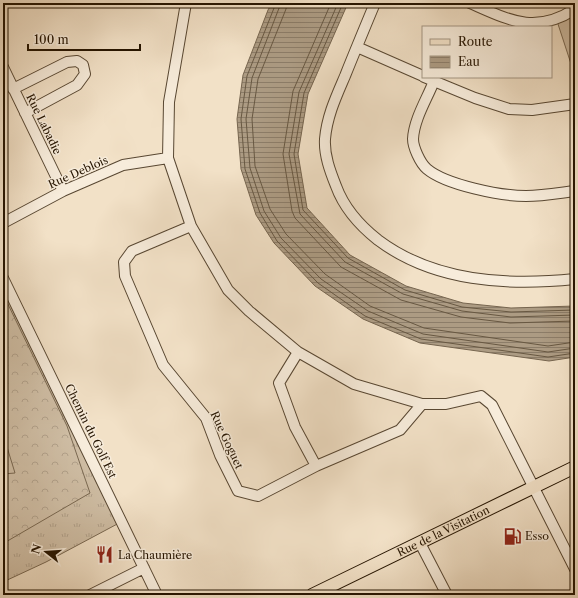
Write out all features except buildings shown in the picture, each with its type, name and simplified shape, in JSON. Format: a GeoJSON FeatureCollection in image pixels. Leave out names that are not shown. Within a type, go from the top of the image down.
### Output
{"type":"FeatureCollection","features":[{"type":"Feature","properties":{"kind":"main road","name":"Rue de la Visitation"},"geometry":{"type":"LineString","coordinates":[[312,595],[575,467]]}},
{"type":"Feature","properties":{"kind":"street"},"geometry":{"type":"LineString","coordinates":[[186,3],[169,102],[168,158],[191,226],[228,290],[249,311],[298,352],[354,384],[422,404],[446,404],[481,396],[492,405],[532,488],[575,569]]}},
{"type":"Feature","properties":{"kind":"street"},"geometry":{"type":"LineString","coordinates":[[375,3],[329,116],[325,141],[328,166],[338,191],[355,219],[395,252],[421,266],[452,274],[492,281],[547,282],[575,279]]}},
{"type":"Feature","properties":{"kind":"street"},"geometry":{"type":"LineString","coordinates":[[470,3],[523,24],[536,24],[571,8]]}},
{"type":"Feature","properties":{"kind":"street"},"geometry":{"type":"LineString","coordinates":[[357,47],[422,76]]}},
{"type":"Feature","properties":{"kind":"street"},"geometry":{"type":"LineString","coordinates":[[13,89],[67,62],[77,61],[83,64],[85,74],[77,85],[25,113]]}},
{"type":"Feature","properties":{"kind":"street","name":"Rue Labadie"},"geometry":{"type":"LineString","coordinates":[[3,67],[64,191]]}},
{"type":"Feature","properties":{"kind":"street"},"geometry":{"type":"LineString","coordinates":[[426,78],[475,98],[509,109],[532,110],[575,104]]}},
{"type":"Feature","properties":{"kind":"street"},"geometry":{"type":"LineString","coordinates":[[434,81],[414,127],[413,140],[416,151],[425,168],[440,177],[487,192],[526,196],[575,191]]}},
{"type":"Feature","properties":{"kind":"street","name":"Rue Deblois"},"geometry":{"type":"LineString","coordinates":[[3,223],[64,191],[123,165],[168,158]]}},
{"type":"Feature","properties":{"kind":"street","name":"Rue Goguet"},"geometry":{"type":"LineString","coordinates":[[191,226],[132,251],[124,262],[124,276],[163,365],[206,418],[220,455],[238,491],[258,496],[316,466],[400,430],[422,404]]}},
{"type":"Feature","properties":{"kind":"street","name":"Chemin du Golf Est"},"geometry":{"type":"LineString","coordinates":[[3,278],[157,595]]}},
{"type":"Feature","properties":{"kind":"street"},"geometry":{"type":"LineString","coordinates":[[298,352],[279,383],[295,427],[316,466]]}},
{"type":"Feature","properties":{"kind":"street"},"geometry":{"type":"LineString","coordinates":[[420,543],[447,595]]}},
{"type":"Feature","properties":{"kind":"street"},"geometry":{"type":"LineString","coordinates":[[90,595],[144,568]]}},
{"type":"Feature","properties":{"kind":"green space"},"geometry":{"type":"Polygon","coordinates":[[[575,9],[575,76],[556,18],[575,9]]]}},
{"type":"Feature","properties":{"kind":"green space"},"geometry":{"type":"Polygon","coordinates":[[[3,272],[121,522],[46,562],[3,582],[3,272]]]}},
{"type":"Feature","properties":{"kind":"green space"},"geometry":{"type":"Polygon","coordinates":[[[3,294],[67,426],[90,493],[4,543],[3,474],[15,473],[3,434],[3,294]]]}},
{"type":"Feature","properties":{"kind":"water"},"geometry":{"type":"Polygon","coordinates":[[[272,3],[348,3],[308,94],[298,154],[307,208],[350,255],[406,286],[463,303],[511,308],[575,306],[575,357],[549,361],[420,343],[363,319],[315,286],[274,243],[256,215],[241,169],[237,119],[243,75],[272,3]]]}},
{"type":"Feature","properties":{"kind":"place","name":"Esso"},"geometry":{"type":"Point","coordinates":[512,536]}},
{"type":"Feature","properties":{"kind":"place","name":"La Chaumière"},"geometry":{"type":"Point","coordinates":[105,555]}}]}
